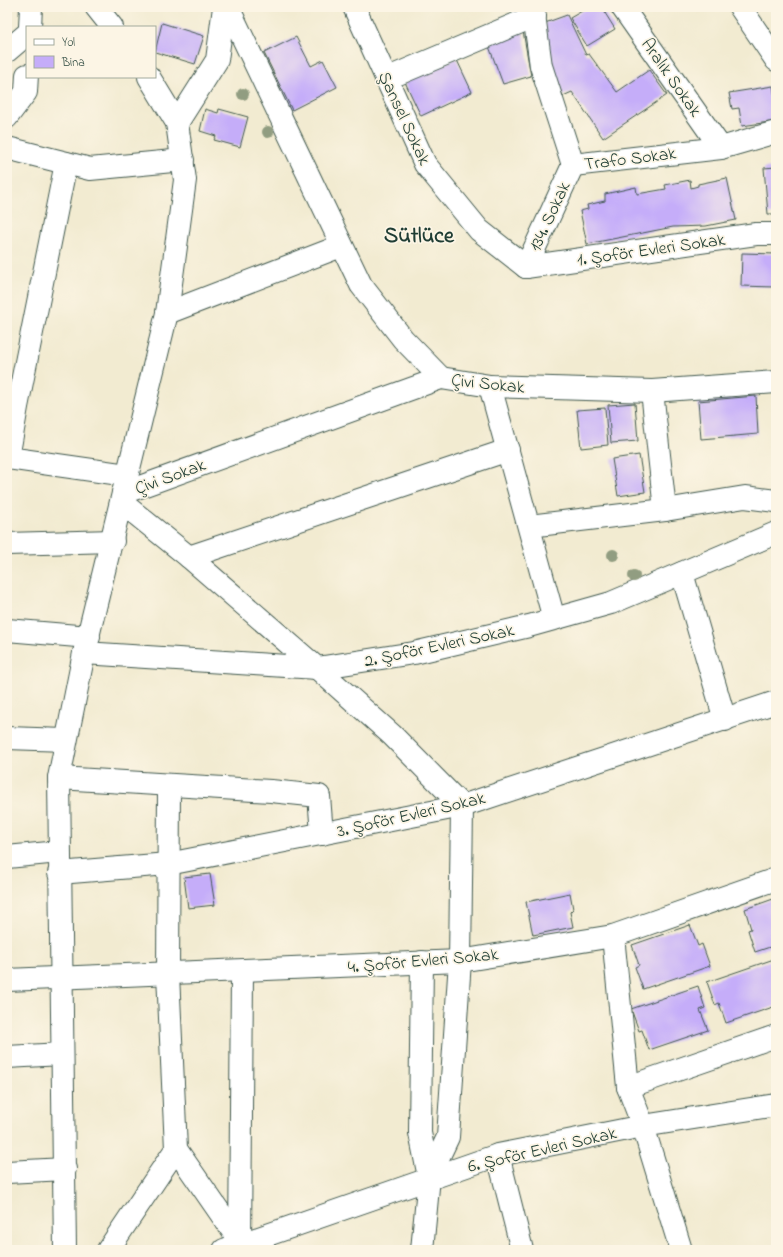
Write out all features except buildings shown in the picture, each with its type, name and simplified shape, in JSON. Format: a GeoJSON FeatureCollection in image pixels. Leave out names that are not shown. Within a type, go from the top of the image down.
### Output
{"type":"FeatureCollection","features":[{"type":"Feature","properties":{"kind":"street"},"geometry":{"type":"LineString","coordinates":[[30,26],[31,7]]}},
{"type":"Feature","properties":{"kind":"street"},"geometry":{"type":"LineString","coordinates":[[96,7],[111,26]]}},
{"type":"Feature","properties":{"kind":"street"},"geometry":{"type":"LineString","coordinates":[[178,123],[217,60],[224,7]]}},
{"type":"Feature","properties":{"kind":"street"},"geometry":{"type":"LineString","coordinates":[[228,7],[341,246],[361,285],[403,338],[441,378]]}},
{"type":"Feature","properties":{"kind":"street","name":"Şansel Sokak"},"geometry":{"type":"LineString","coordinates":[[354,7],[424,164],[479,230],[526,267]]}},
{"type":"Feature","properties":{"kind":"street","name":"Aralık Sokak"},"geometry":{"type":"LineString","coordinates":[[622,7],[721,148]]}},
{"type":"Feature","properties":{"kind":"street"},"geometry":{"type":"LineString","coordinates":[[740,7],[776,60]]}},
{"type":"Feature","properties":{"kind":"street"},"geometry":{"type":"LineString","coordinates":[[386,79],[534,11]]}},
{"type":"Feature","properties":{"kind":"street","name":"Trafo Sokak"},"geometry":{"type":"LineString","coordinates":[[534,11],[541,66],[573,165],[721,148],[776,132]]}},
{"type":"Feature","properties":{"kind":"street"},"geometry":{"type":"LineString","coordinates":[[7,51],[26,35]]}},
{"type":"Feature","properties":{"kind":"street"},"geometry":{"type":"LineString","coordinates":[[7,117],[26,92],[27,78]]}},
{"type":"Feature","properties":{"kind":"street"},"geometry":{"type":"LineString","coordinates":[[65,1250],[65,1169],[60,978],[59,778],[65,740],[86,645],[113,541],[167,313],[185,180],[178,123],[150,78]]}},
{"type":"Feature","properties":{"kind":"street"},"geometry":{"type":"LineString","coordinates":[[7,148],[90,169],[183,160]]}},
{"type":"Feature","properties":{"kind":"street"},"geometry":{"type":"LineString","coordinates":[[66,163],[17,361],[8,458],[124,490],[189,557],[392,735],[462,806],[460,961],[448,1137],[429,1177]]}},
{"type":"Feature","properties":{"kind":"street","name":"134. Sokak"},"geometry":{"type":"LineString","coordinates":[[526,267],[573,165]]}},
{"type":"Feature","properties":{"kind":"street","name":"1. Şoför Evleri Sokak"},"geometry":{"type":"LineString","coordinates":[[526,267],[748,235],[776,234]]}},
{"type":"Feature","properties":{"kind":"street"},"geometry":{"type":"LineString","coordinates":[[167,313],[341,246]]}},
{"type":"Feature","properties":{"kind":"street","name":"Çivi Sokak"},"geometry":{"type":"LineString","coordinates":[[124,490],[441,378],[490,386],[652,391],[776,382]]}},
{"type":"Feature","properties":{"kind":"street"},"geometry":{"type":"LineString","coordinates":[[490,386],[554,619]]}},
{"type":"Feature","properties":{"kind":"street"},"geometry":{"type":"LineString","coordinates":[[652,391],[665,510]]}},
{"type":"Feature","properties":{"kind":"street"},"geometry":{"type":"LineString","coordinates":[[189,557],[508,450]]}},
{"type":"Feature","properties":{"kind":"street"},"geometry":{"type":"LineString","coordinates":[[529,526],[665,510],[745,497],[776,501]]}},
{"type":"Feature","properties":{"kind":"street","name":"2. Şoför Evleri Sokak"},"geometry":{"type":"LineString","coordinates":[[7,630],[86,645],[317,668],[414,653],[554,619],[612,603],[776,533]]}},
{"type":"Feature","properties":{"kind":"street"},"geometry":{"type":"LineString","coordinates":[[7,544],[113,541]]}},
{"type":"Feature","properties":{"kind":"street"},"geometry":{"type":"LineString","coordinates":[[682,573],[724,720]]}},
{"type":"Feature","properties":{"kind":"street","name":"3. Şoför Evleri Sokak"},"geometry":{"type":"LineString","coordinates":[[7,857],[59,863],[168,864],[462,806],[776,702]]}},
{"type":"Feature","properties":{"kind":"street"},"geometry":{"type":"LineString","coordinates":[[7,738],[65,740]]}},
{"type":"Feature","properties":{"kind":"street"},"geometry":{"type":"LineString","coordinates":[[59,778],[169,784],[320,796],[322,834]]}},
{"type":"Feature","properties":{"kind":"street"},"geometry":{"type":"LineString","coordinates":[[169,784],[168,974],[176,1149],[235,1248]]}},
{"type":"Feature","properties":{"kind":"street","name":"4. Şoför Evleri Sokak"},"geometry":{"type":"LineString","coordinates":[[7,980],[242,972],[460,961],[613,936],[776,879]]}},
{"type":"Feature","properties":{"kind":"street"},"geometry":{"type":"LineString","coordinates":[[613,936],[628,1087],[643,1126],[681,1250]]}},
{"type":"Feature","properties":{"kind":"street"},"geometry":{"type":"LineString","coordinates":[[422,962],[420,1133],[429,1177],[422,1250]]}},
{"type":"Feature","properties":{"kind":"street"},"geometry":{"type":"LineString","coordinates":[[235,1248],[242,972]]}},
{"type":"Feature","properties":{"kind":"street"},"geometry":{"type":"LineString","coordinates":[[628,1087],[776,1036]]}},
{"type":"Feature","properties":{"kind":"street"},"geometry":{"type":"LineString","coordinates":[[7,1058],[62,1054]]}},
{"type":"Feature","properties":{"kind":"street","name":"6. Şoför Evleri Sokak"},"geometry":{"type":"LineString","coordinates":[[235,1248],[429,1177],[498,1155],[643,1126],[776,1104]]}},
{"type":"Feature","properties":{"kind":"street"},"geometry":{"type":"LineString","coordinates":[[108,1250],[176,1149]]}},
{"type":"Feature","properties":{"kind":"street"},"geometry":{"type":"LineString","coordinates":[[498,1155],[522,1250]]}},
{"type":"Feature","properties":{"kind":"street"},"geometry":{"type":"LineString","coordinates":[[7,1172],[65,1169]]}},
{"type":"Feature","properties":{"kind":"district","name":"Sütlüce"},"geometry":{"type":"Point","coordinates":[419,234]}}]}
